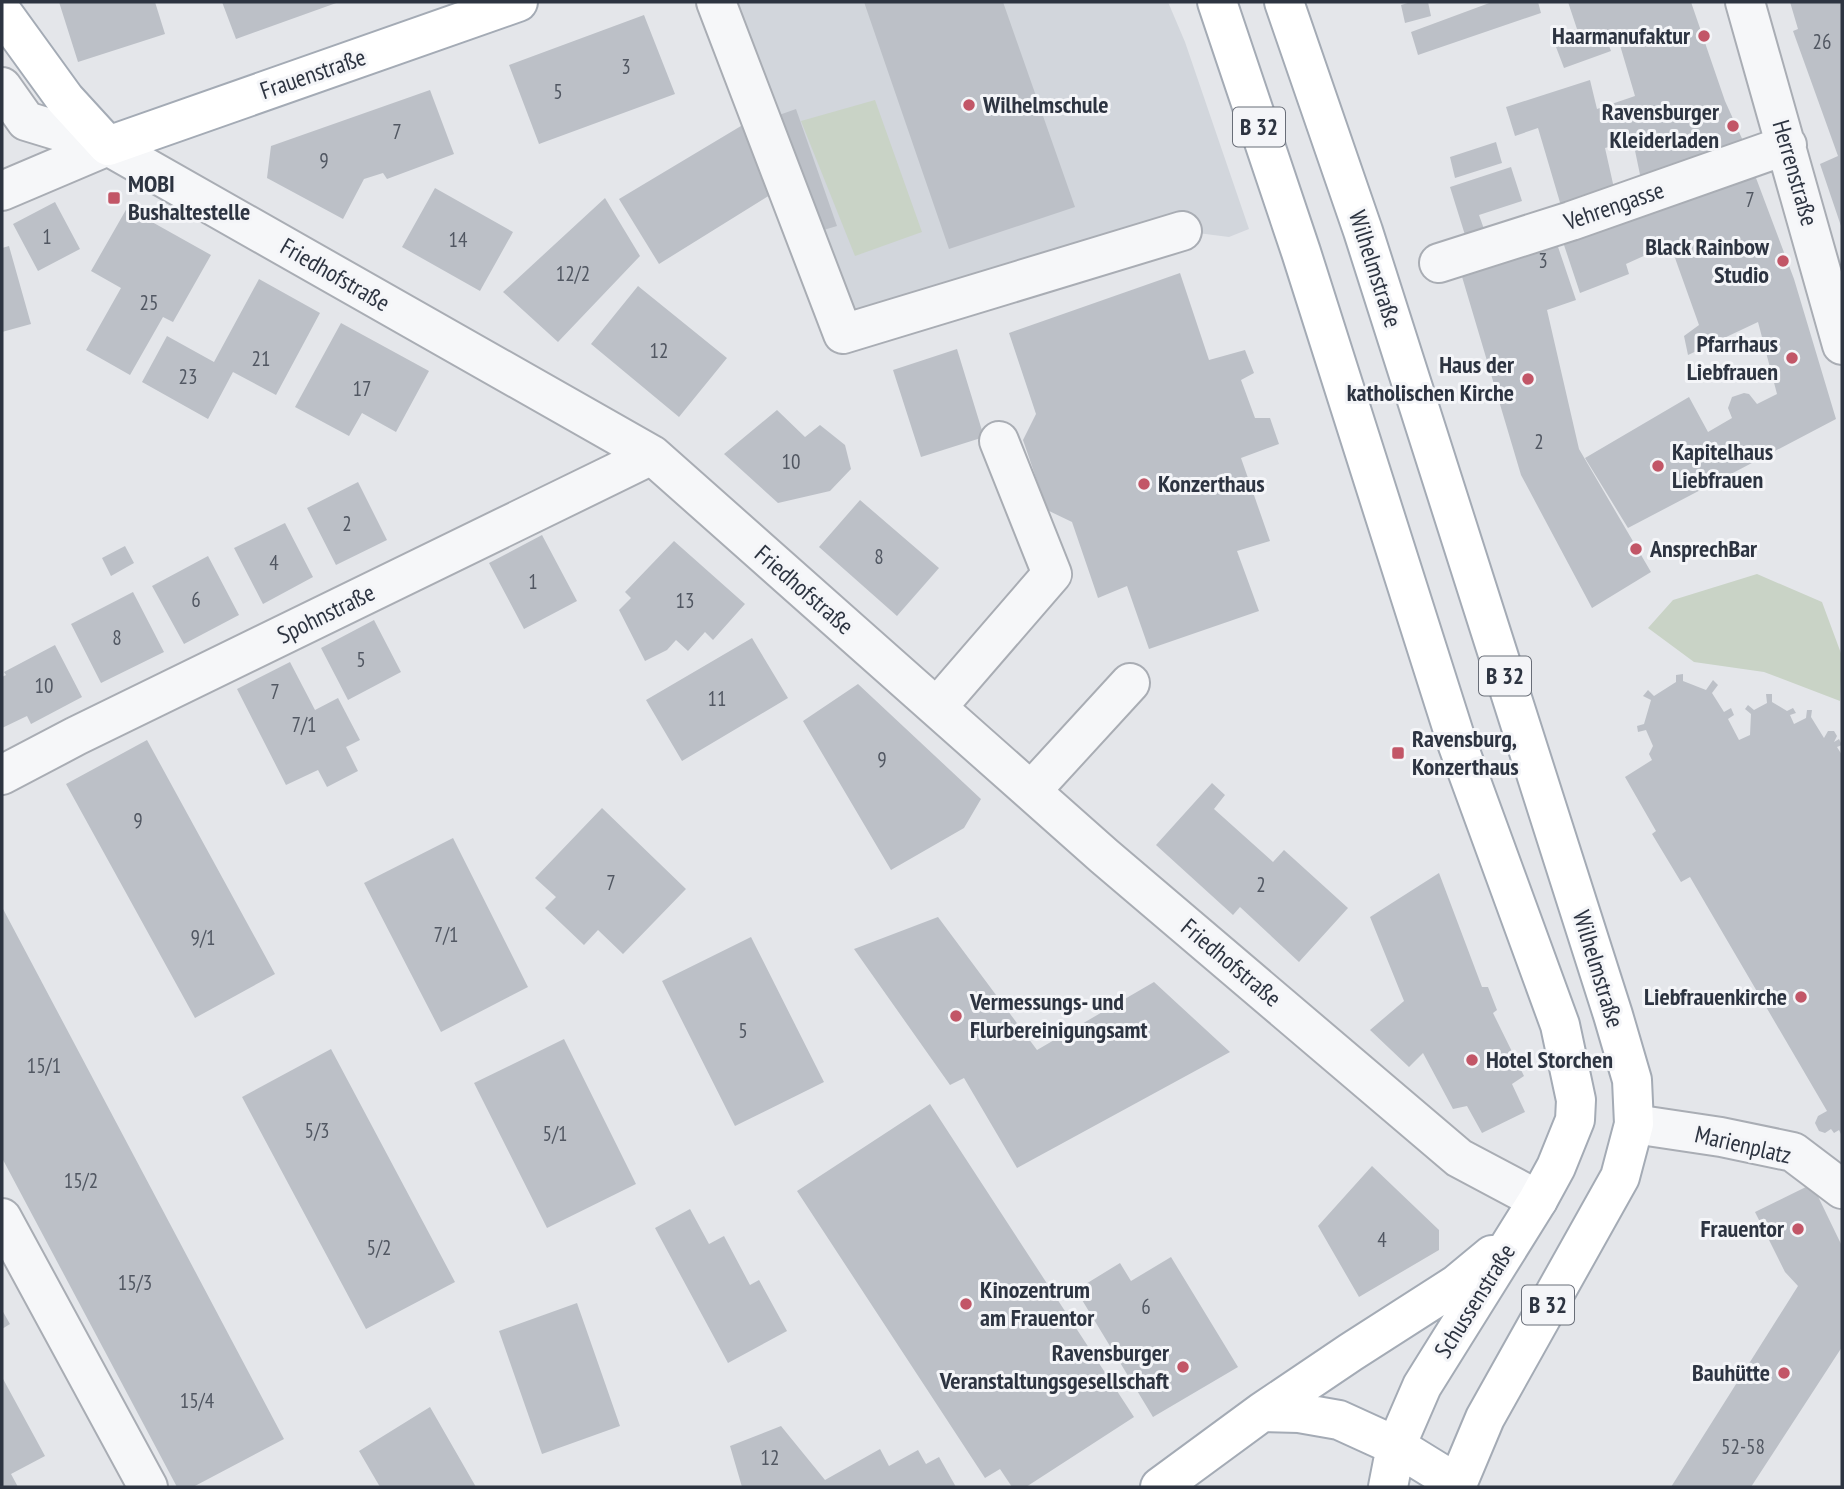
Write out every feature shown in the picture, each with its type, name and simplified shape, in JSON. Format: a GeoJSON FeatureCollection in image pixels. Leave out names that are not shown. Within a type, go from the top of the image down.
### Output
{"type":"FeatureCollection","features":[{"type":"Feature","properties":{"kind":"main road","name":"Frauenstraße"},"geometry":{"type":"LineString","coordinates":[[108,146],[518,2]]}},
{"type":"Feature","properties":{"kind":"main road","name":"B 32"},"geometry":{"type":"LineString","coordinates":[[1217,2],[1301,252],[1457,744],[1560,1025],[1576,1100],[1575,1120]]}},
{"type":"Feature","properties":{"kind":"main road","name":"Wilhelmstraße"},"geometry":{"type":"LineString","coordinates":[[1284,2],[1363,231],[1613,1015],[1632,1080],[1634,1124]]}},
{"type":"Feature","properties":{"kind":"main road"},"geometry":{"type":"LineString","coordinates":[[2,12],[65,99],[108,146]]}},
{"type":"Feature","properties":{"kind":"main road"},"geometry":{"type":"LineString","coordinates":[[1575,1120],[1634,1124]]}},
{"type":"Feature","properties":{"kind":"main road","name":"Schussenstraße"},"geometry":{"type":"LineString","coordinates":[[1388,1487],[1396,1446],[1422,1386],[1538,1200],[1556,1167],[1575,1120]]}},
{"type":"Feature","properties":{"kind":"main road","name":"B 32"},"geometry":{"type":"LineString","coordinates":[[1450,1486],[1485,1418],[1620,1177],[1634,1124]]}},
{"type":"Feature","properties":{"kind":"main road"},"geometry":{"type":"LineString","coordinates":[[1160,1487],[1262,1412],[1457,1284],[1517,1233]]}},
{"type":"Feature","properties":{"kind":"main road"},"geometry":{"type":"LineString","coordinates":[[1262,1412],[1299,1413],[1339,1420],[1396,1446],[1450,1486]]}},
{"type":"Feature","properties":{"kind":"street"},"geometry":{"type":"LineString","coordinates":[[716,2],[843,334],[1182,230]]}},
{"type":"Feature","properties":{"kind":"street","name":"Herrenstraße"},"geometry":{"type":"LineString","coordinates":[[1745,2],[1842,345]]}},
{"type":"Feature","properties":{"kind":"street","name":"Friedhofstraße"},"geometry":{"type":"LineString","coordinates":[[2,87],[26,121],[108,146],[652,456],[1031,791],[1459,1158],[1538,1200]]}},
{"type":"Feature","properties":{"kind":"street","name":"Vehrengasse"},"geometry":{"type":"LineString","coordinates":[[1440,263],[1571,221],[1787,145]]}},
{"type":"Feature","properties":{"kind":"street"},"geometry":{"type":"LineString","coordinates":[[2,191],[108,146]]}},
{"type":"Feature","properties":{"kind":"street"},"geometry":{"type":"LineString","coordinates":[[937,707],[1052,574],[999,441]]}},
{"type":"Feature","properties":{"kind":"street","name":"Spohnstraße"},"geometry":{"type":"LineString","coordinates":[[2,775],[76,736],[652,456]]}},
{"type":"Feature","properties":{"kind":"street"},"geometry":{"type":"LineString","coordinates":[[1031,791],[1130,683]]}},
{"type":"Feature","properties":{"kind":"street","name":"Marienplatz"},"geometry":{"type":"LineString","coordinates":[[1634,1124],[1721,1137],[1793,1152],[1842,1189]]}},
{"type":"Feature","properties":{"kind":"street"},"geometry":{"type":"LineString","coordinates":[[2,1218],[148,1487]]}},
{"type":"Feature","properties":{"kind":"shaded area"},"geometry":{"type":"Polygon","coordinates":[[[716,2],[1168,2],[1185,42],[1249,229],[1229,237],[1182,231],[843,334],[716,2]]]}},
{"type":"Feature","properties":{"kind":"shaded area"},"geometry":{"type":"Polygon","coordinates":[[[875,100],[922,232],[855,256],[801,121],[875,100]]]}},
{"type":"Feature","properties":{"kind":"shaded area"},"geometry":{"type":"Polygon","coordinates":[[[1757,574],[1822,602],[1842,656],[1840,701],[1764,672],[1694,662],[1648,628],[1673,600],[1757,574]]]}},
{"type":"Feature","properties":{"kind":"building"},"geometry":{"type":"Polygon","coordinates":[[[59,2],[155,2],[165,34],[78,62],[59,2]]]}},
{"type":"Feature","properties":{"kind":"building"},"geometry":{"type":"Polygon","coordinates":[[[222,2],[339,2],[236,39],[222,2]]]}},
{"type":"Feature","properties":{"kind":"building","name":"Wilhelmschule"},"geometry":{"type":"Polygon","coordinates":[[[864,2],[1003,2],[1075,207],[949,249],[864,2]]]}},
{"type":"Feature","properties":{"kind":"building"},"geometry":{"type":"Polygon","coordinates":[[[1428,2],[1431,16],[1405,23],[1401,5],[1428,2]]]}},
{"type":"Feature","properties":{"kind":"building"},"geometry":{"type":"Polygon","coordinates":[[[1492,2],[1538,2],[1541,13],[1418,55],[1411,32],[1492,2]]]}},
{"type":"Feature","properties":{"kind":"building"},"geometry":{"type":"Polygon","coordinates":[[[1568,2],[1691,2],[1725,101],[1749,154],[1643,189],[1633,141],[1605,148],[1616,197],[1564,216],[1538,128],[1515,136],[1506,107],[1590,80],[1597,109],[1635,96],[1617,35],[1606,38],[1611,51],[1564,68],[1556,47],[1580,38],[1568,2]]]}},
{"type":"Feature","properties":{"kind":"building"},"geometry":{"type":"Polygon","coordinates":[[[1790,2],[1842,2],[1842,229],[1820,164],[1838,156],[1793,31],[1798,29],[1790,2]]]}},
{"type":"Feature","properties":{"kind":"building"},"geometry":{"type":"Polygon","coordinates":[[[644,15],[675,94],[539,144],[509,65],[644,15]]]}},
{"type":"Feature","properties":{"kind":"building"},"geometry":{"type":"Polygon","coordinates":[[[430,90],[454,154],[387,179],[383,173],[364,179],[343,219],[267,178],[271,146],[430,90]]]}},
{"type":"Feature","properties":{"kind":"building"},"geometry":{"type":"Polygon","coordinates":[[[796,109],[837,226],[810,234],[765,120],[796,109]]]}},
{"type":"Feature","properties":{"kind":"building"},"geometry":{"type":"Polygon","coordinates":[[[746,123],[770,195],[659,264],[619,199],[746,123]]]}},
{"type":"Feature","properties":{"kind":"building"},"geometry":{"type":"Polygon","coordinates":[[[1496,142],[1502,163],[1455,178],[1450,157],[1496,142]]]}},
{"type":"Feature","properties":{"kind":"building"},"geometry":{"type":"Polygon","coordinates":[[[1750,162],[1794,279],[1836,419],[1628,528],[1585,458],[1689,397],[1708,432],[1732,418],[1728,408],[1732,397],[1749,394],[1757,404],[1777,394],[1758,322],[1688,355],[1684,336],[1699,325],[1670,244],[1626,264],[1629,274],[1580,293],[1561,236],[1750,162]]]}},
{"type":"Feature","properties":{"kind":"building"},"geometry":{"type":"Polygon","coordinates":[[[1511,167],[1522,201],[1479,215],[1484,229],[1465,235],[1450,187],[1511,167]]]}},
{"type":"Feature","properties":{"kind":"building"},"geometry":{"type":"Polygon","coordinates":[[[435,188],[513,232],[480,291],[402,247],[435,188]]]}},
{"type":"Feature","properties":{"kind":"building"},"geometry":{"type":"Polygon","coordinates":[[[605,198],[640,256],[558,342],[503,292],[605,198]]]}},
{"type":"Feature","properties":{"kind":"building"},"geometry":{"type":"Polygon","coordinates":[[[55,202],[80,249],[38,271],[13,224],[55,202]]]}},
{"type":"Feature","properties":{"kind":"building"},"geometry":{"type":"Polygon","coordinates":[[[127,208],[211,255],[173,322],[163,317],[130,375],[86,350],[121,288],[91,271],[127,208]]]}},
{"type":"Feature","properties":{"kind":"building","name":"Haus der katholischen Kirche"},"geometry":{"type":"Polygon","coordinates":[[[1554,235],[1576,300],[1547,310],[1579,449],[1651,572],[1592,608],[1521,475],[1460,270],[1554,235]]]}},
{"type":"Feature","properties":{"kind":"building"},"geometry":{"type":"Polygon","coordinates":[[[9,246],[31,324],[2,332],[2,248],[9,246]]]}},
{"type":"Feature","properties":{"kind":"building","name":"Konzerthaus"},"geometry":{"type":"Polygon","coordinates":[[[1180,273],[1209,360],[1245,350],[1254,373],[1241,380],[1255,418],[1270,418],[1279,444],[1241,458],[1270,541],[1237,551],[1259,611],[1149,649],[1127,586],[1098,598],[1072,522],[1047,510],[1023,440],[1036,414],[1009,333],[1180,273]]]}},
{"type":"Feature","properties":{"kind":"building"},"geometry":{"type":"Polygon","coordinates":[[[259,279],[320,313],[276,395],[233,372],[208,419],[142,382],[167,336],[214,362],[259,279]]]}},
{"type":"Feature","properties":{"kind":"building"},"geometry":{"type":"Polygon","coordinates":[[[638,286],[727,358],[679,417],[591,344],[638,286]]]}},
{"type":"Feature","properties":{"kind":"building"},"geometry":{"type":"Polygon","coordinates":[[[341,323],[429,371],[396,432],[362,413],[349,436],[295,407],[341,323]]]}},
{"type":"Feature","properties":{"kind":"building"},"geometry":{"type":"Polygon","coordinates":[[[957,349],[984,437],[921,457],[893,370],[957,349]]]}},
{"type":"Feature","properties":{"kind":"building"},"geometry":{"type":"Polygon","coordinates":[[[777,410],[805,437],[820,425],[845,445],[851,469],[830,491],[778,503],[724,454],[777,410]]]}},
{"type":"Feature","properties":{"kind":"building"},"geometry":{"type":"Polygon","coordinates":[[[358,482],[387,540],[336,565],[307,508],[358,482]]]}},
{"type":"Feature","properties":{"kind":"building"},"geometry":{"type":"Polygon","coordinates":[[[860,500],[939,568],[897,616],[819,547],[860,500]]]}},
{"type":"Feature","properties":{"kind":"building"},"geometry":{"type":"Polygon","coordinates":[[[285,523],[313,577],[263,604],[234,548],[285,523]]]}},
{"type":"Feature","properties":{"kind":"building"},"geometry":{"type":"Polygon","coordinates":[[[542,535],[577,601],[524,629],[489,563],[542,535]]]}},
{"type":"Feature","properties":{"kind":"building"},"geometry":{"type":"Polygon","coordinates":[[[674,541],[745,604],[713,640],[705,632],[688,651],[676,640],[667,650],[645,661],[619,610],[631,598],[625,592],[674,541]]]}},
{"type":"Feature","properties":{"kind":"building"},"geometry":{"type":"Polygon","coordinates":[[[125,546],[134,563],[111,576],[102,558],[125,546]]]}},
{"type":"Feature","properties":{"kind":"building"},"geometry":{"type":"Polygon","coordinates":[[[208,556],[239,615],[184,644],[152,586],[208,556]]]}},
{"type":"Feature","properties":{"kind":"building"},"geometry":{"type":"Polygon","coordinates":[[[133,592],[164,652],[101,683],[71,624],[133,592]]]}},
{"type":"Feature","properties":{"kind":"building"},"geometry":{"type":"Polygon","coordinates":[[[374,620],[401,672],[348,700],[321,648],[374,620]]]}},
{"type":"Feature","properties":{"kind":"building"},"geometry":{"type":"Polygon","coordinates":[[[752,638],[788,698],[682,761],[646,700],[752,638]]]}},
{"type":"Feature","properties":{"kind":"building"},"geometry":{"type":"Polygon","coordinates":[[[55,645],[82,697],[31,724],[27,716],[2,728],[2,677],[6,675],[4,672],[55,645]]]}},
{"type":"Feature","properties":{"kind":"building"},"geometry":{"type":"Polygon","coordinates":[[[290,662],[315,710],[338,698],[360,740],[346,747],[358,771],[327,787],[318,770],[286,785],[237,689],[290,662]]]}},
{"type":"Feature","properties":{"kind":"building","name":"Liebfrauenkirche"},"geometry":{"type":"Polygon","coordinates":[[[1683,674],[1683,681],[1706,690],[1713,680],[1718,685],[1712,693],[1724,712],[1731,708],[1734,715],[1728,719],[1739,740],[1750,735],[1751,714],[1745,709],[1748,705],[1754,710],[1767,703],[1766,694],[1772,694],[1772,702],[1787,711],[1793,708],[1796,713],[1790,715],[1794,724],[1806,718],[1807,710],[1812,710],[1811,717],[1824,738],[1828,731],[1834,731],[1837,736],[1834,742],[1839,739],[1842,745],[1837,747],[1842,755],[1842,1136],[1839,1130],[1834,1133],[1831,1129],[1825,1133],[1819,1131],[1815,1123],[1818,1116],[1827,1111],[1690,877],[1681,882],[1652,834],[1656,831],[1625,777],[1652,760],[1649,754],[1653,746],[1646,730],[1638,732],[1637,726],[1644,724],[1651,700],[1643,696],[1648,690],[1654,696],[1676,682],[1676,675],[1683,674]]]}},
{"type":"Feature","properties":{"kind":"building"},"geometry":{"type":"Polygon","coordinates":[[[858,684],[981,799],[964,828],[891,870],[803,721],[858,684]]]}},
{"type":"Feature","properties":{"kind":"building"},"geometry":{"type":"Polygon","coordinates":[[[147,740],[275,974],[195,1018],[66,784],[147,740]]]}},
{"type":"Feature","properties":{"kind":"building"},"geometry":{"type":"Polygon","coordinates":[[[1212,783],[1225,795],[1214,809],[1273,862],[1284,850],[1348,908],[1299,962],[1240,907],[1233,915],[1156,845],[1212,783]]]}},
{"type":"Feature","properties":{"kind":"building"},"geometry":{"type":"Polygon","coordinates":[[[602,808],[686,889],[623,954],[598,930],[584,945],[545,908],[556,897],[535,878],[602,808]]]}},
{"type":"Feature","properties":{"kind":"building"},"geometry":{"type":"Polygon","coordinates":[[[453,838],[528,987],[441,1032],[364,883],[453,838]]]}},
{"type":"Feature","properties":{"kind":"building"},"geometry":{"type":"Polygon","coordinates":[[[1439,873],[1482,987],[1488,987],[1497,1010],[1493,1013],[1524,1076],[1512,1084],[1525,1112],[1482,1133],[1467,1106],[1453,1109],[1423,1053],[1409,1067],[1370,1030],[1404,1001],[1370,917],[1439,873]]]}},
{"type":"Feature","properties":{"kind":"building"},"geometry":{"type":"Polygon","coordinates":[[[2,907],[284,1439],[193,1487],[177,1487],[2,1158],[2,907]]]}},
{"type":"Feature","properties":{"kind":"building","name":"Vermessungs- und Flurbereinigungsamt"},"geometry":{"type":"Polygon","coordinates":[[[938,917],[1037,1050],[1154,982],[1230,1052],[1017,1168],[964,1078],[950,1085],[854,949],[938,917]]]}},
{"type":"Feature","properties":{"kind":"building"},"geometry":{"type":"Polygon","coordinates":[[[751,937],[824,1082],[735,1126],[662,981],[751,937]]]}},
{"type":"Feature","properties":{"kind":"building"},"geometry":{"type":"Polygon","coordinates":[[[564,1039],[636,1184],[547,1228],[474,1083],[564,1039]]]}},
{"type":"Feature","properties":{"kind":"building"},"geometry":{"type":"Polygon","coordinates":[[[331,1049],[455,1282],[366,1329],[242,1097],[331,1049]]]}},
{"type":"Feature","properties":{"kind":"building","name":"Kinozentrum am Frauentor"},"geometry":{"type":"Polygon","coordinates":[[[930,1104],[1134,1417],[1026,1487],[1012,1487],[1000,1469],[985,1478],[797,1191],[930,1104]]]}},
{"type":"Feature","properties":{"kind":"building"},"geometry":{"type":"Polygon","coordinates":[[[1372,1166],[1439,1230],[1439,1250],[1359,1297],[1318,1226],[1372,1166]]]}},
{"type":"Feature","properties":{"kind":"building","name":"Bauhütte"},"geometry":{"type":"Polygon","coordinates":[[[1812,1184],[1842,1246],[1842,1347],[1751,1487],[1671,1487],[1798,1286],[1785,1272],[1755,1212],[1812,1184]]]}},
{"type":"Feature","properties":{"kind":"building"},"geometry":{"type":"Polygon","coordinates":[[[690,1209],[709,1244],[724,1236],[750,1285],[759,1280],[787,1331],[728,1363],[655,1228],[690,1209]]]}},
{"type":"Feature","properties":{"kind":"building"},"geometry":{"type":"Polygon","coordinates":[[[1171,1257],[1238,1367],[1153,1417],[1076,1290],[1120,1263],[1131,1281],[1171,1257]]]}},
{"type":"Feature","properties":{"kind":"building"},"geometry":{"type":"Polygon","coordinates":[[[577,1303],[620,1426],[542,1454],[499,1331],[577,1303]]]}},
{"type":"Feature","properties":{"kind":"building"},"geometry":{"type":"Polygon","coordinates":[[[2,1310],[10,1324],[2,1329],[2,1310]]]}},
{"type":"Feature","properties":{"kind":"building"},"geometry":{"type":"Polygon","coordinates":[[[2,1377],[45,1456],[11,1474],[18,1487],[2,1487],[2,1377]]]}},
{"type":"Feature","properties":{"kind":"building"},"geometry":{"type":"Polygon","coordinates":[[[430,1407],[476,1487],[380,1487],[359,1451],[430,1407]]]}},
{"type":"Feature","properties":{"kind":"building"},"geometry":{"type":"Polygon","coordinates":[[[781,1426],[825,1480],[880,1449],[889,1466],[918,1450],[926,1464],[939,1457],[956,1487],[742,1487],[730,1446],[781,1426]]]}},
{"type":"Feature","properties":{"kind":"place","name":"Haarmanufaktur"},"geometry":{"type":"Point","coordinates":[1704,36]}},
{"type":"Feature","properties":{"kind":"place","name":"Wilhelmschule"},"geometry":{"type":"Point","coordinates":[969,105]}},
{"type":"Feature","properties":{"kind":"place","name":"Ravensburger Kleiderladen"},"geometry":{"type":"Point","coordinates":[1733,126]}},
{"type":"Feature","properties":{"kind":"place","name":"MOBI Bushaltestelle"},"geometry":{"type":"Point","coordinates":[114,198]}},
{"type":"Feature","properties":{"kind":"place","name":"Black Rainbow Studio"},"geometry":{"type":"Point","coordinates":[1783,261]}},
{"type":"Feature","properties":{"kind":"place","name":"Pfarrhaus Liebfrauen"},"geometry":{"type":"Point","coordinates":[1792,358]}},
{"type":"Feature","properties":{"kind":"place","name":"Haus der katholischen Kirche"},"geometry":{"type":"Point","coordinates":[1528,379]}},
{"type":"Feature","properties":{"kind":"place","name":"Kapitelhaus Liebfrauen"},"geometry":{"type":"Point","coordinates":[1658,466]}},
{"type":"Feature","properties":{"kind":"place","name":"Konzerthaus"},"geometry":{"type":"Point","coordinates":[1144,484]}},
{"type":"Feature","properties":{"kind":"place","name":"AnsprechBar"},"geometry":{"type":"Point","coordinates":[1636,549]}},
{"type":"Feature","properties":{"kind":"place","name":"Ravensburg, Konzerthaus"},"geometry":{"type":"Point","coordinates":[1398,753]}},
{"type":"Feature","properties":{"kind":"place","name":"Liebfrauenkirche"},"geometry":{"type":"Point","coordinates":[1801,997]}},
{"type":"Feature","properties":{"kind":"place","name":"Vermessungs- und Flurbereinigungsamt"},"geometry":{"type":"Point","coordinates":[956,1016]}},
{"type":"Feature","properties":{"kind":"place","name":"Hotel Storchen"},"geometry":{"type":"Point","coordinates":[1472,1060]}},
{"type":"Feature","properties":{"kind":"place","name":"Frauentor"},"geometry":{"type":"Point","coordinates":[1798,1229]}},
{"type":"Feature","properties":{"kind":"place","name":"Kinozentrum am Frauentor"},"geometry":{"type":"Point","coordinates":[966,1304]}},
{"type":"Feature","properties":{"kind":"place","name":"Ravensburger Veranstaltungsgesellschaft"},"geometry":{"type":"Point","coordinates":[1183,1367]}},
{"type":"Feature","properties":{"kind":"place","name":"Bauhütte"},"geometry":{"type":"Point","coordinates":[1784,1373]}}]}
